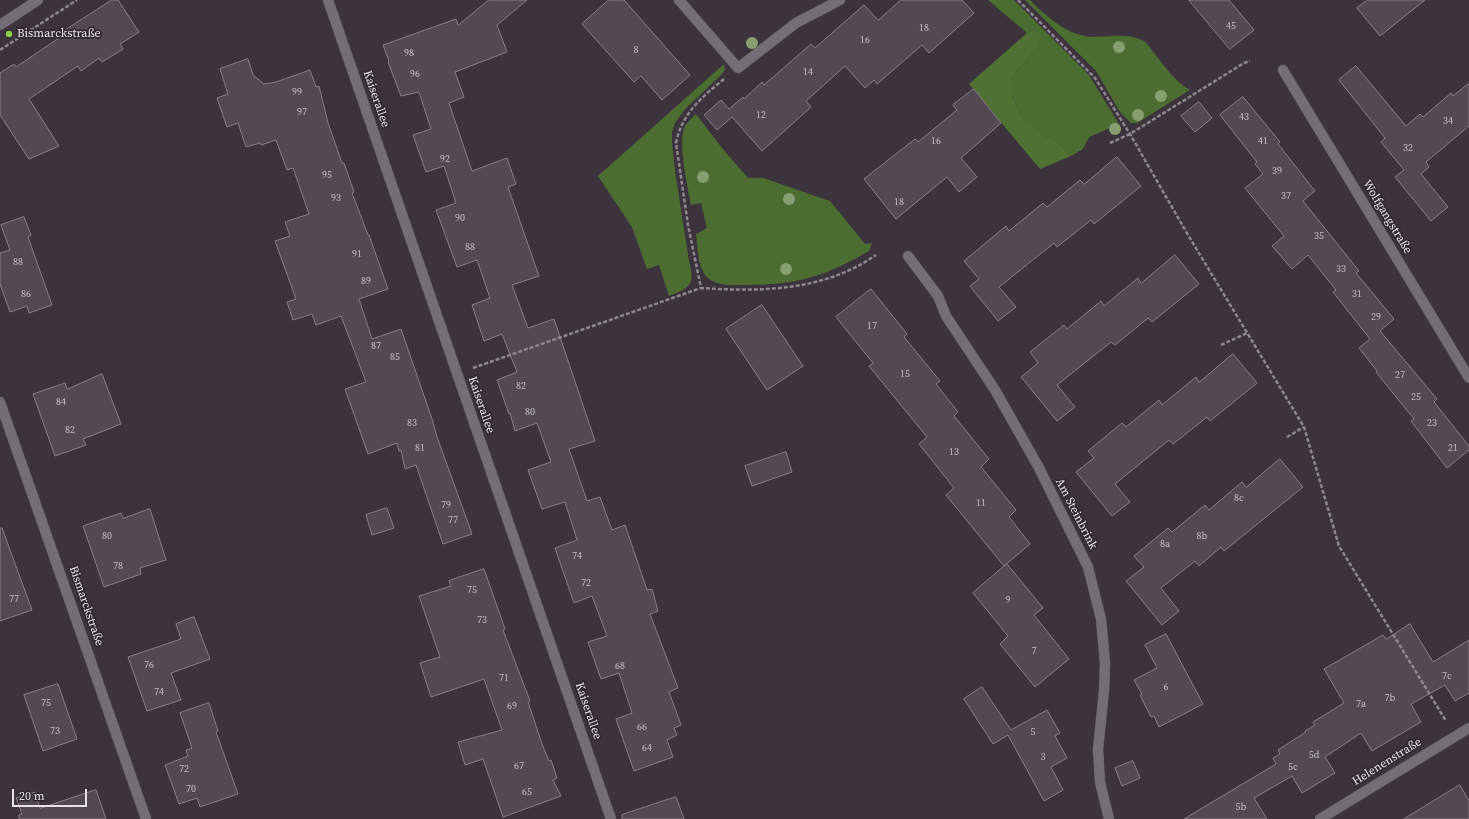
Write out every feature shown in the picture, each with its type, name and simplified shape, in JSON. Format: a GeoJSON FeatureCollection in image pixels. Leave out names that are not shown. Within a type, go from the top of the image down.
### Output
{"type":"FeatureCollection","features":[{"type":"Feature","properties":{"kind":"street"},"geometry":{"type":"LineString","coordinates":[[0,25],[38,0]]}},
{"type":"Feature","properties":{"kind":"street","name":"Kaiserallee"},"geometry":{"type":"LineString","coordinates":[[328,0],[456,374],[612,819]]}},
{"type":"Feature","properties":{"kind":"street"},"geometry":{"type":"LineString","coordinates":[[679,0],[738,68],[796,23],[840,0]]}},
{"type":"Feature","properties":{"kind":"street","name":"Wolfgangstraße"},"geometry":{"type":"LineString","coordinates":[[1283,70],[1469,378]]}},
{"type":"Feature","properties":{"kind":"street","name":"Am Steinbrink"},"geometry":{"type":"LineString","coordinates":[[908,256],[938,296],[946,316],[995,390],[1041,473],[1088,567],[1101,619],[1105,663],[1104,691],[1098,749],[1100,782],[1109,819]]}},
{"type":"Feature","properties":{"kind":"street","name":"Bismarckstraße"},"geometry":{"type":"LineString","coordinates":[[0,402],[146,819]]}},
{"type":"Feature","properties":{"kind":"street","name":"Helenenstraße"},"geometry":{"type":"LineString","coordinates":[[1320,819],[1469,728]]}},
{"type":"Feature","properties":{"kind":"path"},"geometry":{"type":"LineString","coordinates":[[0,50],[77,0]]}},
{"type":"Feature","properties":{"kind":"path"},"geometry":{"type":"LineString","coordinates":[[1018,0],[1095,78],[1130,134],[1188,236],[1304,428],[1339,546],[1455,736]]}},
{"type":"Feature","properties":{"kind":"path"},"geometry":{"type":"LineString","coordinates":[[1110,143],[1130,134],[1244,63],[1250,61]]}},
{"type":"Feature","properties":{"kind":"path"},"geometry":{"type":"LineString","coordinates":[[701,288],[688,225],[676,143],[679,130],[686,115],[711,90],[738,68]]}},
{"type":"Feature","properties":{"kind":"path"},"geometry":{"type":"LineString","coordinates":[[456,374],[701,288],[732,290],[797,287],[823,280],[849,270],[876,255]]}},
{"type":"Feature","properties":{"kind":"path"},"geometry":{"type":"LineString","coordinates":[[1221,345],[1247,333]]}},
{"type":"Feature","properties":{"kind":"path"},"geometry":{"type":"LineString","coordinates":[[1287,437],[1304,428]]}},
{"type":"Feature","properties":{"kind":"green space"},"geometry":{"type":"Polygon","coordinates":[[[988,0],[1014,0],[1089,75],[1119,124],[1089,137],[1083,149],[1071,156],[1059,143],[1039,134],[1021,116],[1011,94],[1011,78],[1036,49],[1035,29],[1027,33],[988,0]]]}},
{"type":"Feature","properties":{"kind":"green space"},"geometry":{"type":"Polygon","coordinates":[[[1025,0],[1030,0],[1044,14],[1060,26],[1078,34],[1097,37],[1126,36],[1144,41],[1175,78],[1190,90],[1137,123],[1131,123],[1120,112],[1096,71],[1025,0]]]}},
{"type":"Feature","properties":{"kind":"green space"},"geometry":{"type":"Polygon","coordinates":[[[1035,29],[1040,36],[1036,49],[1011,78],[1011,94],[1021,116],[1040,134],[1059,143],[1071,156],[1040,169],[969,84],[1027,33],[1035,29]]]}},
{"type":"Feature","properties":{"kind":"green space"},"geometry":{"type":"Polygon","coordinates":[[[724,64],[725,70],[686,108],[675,123],[672,132],[675,171],[692,275],[690,284],[687,287],[669,296],[659,265],[647,269],[632,227],[598,176],[724,64]]]}},
{"type":"Feature","properties":{"kind":"green space"},"geometry":{"type":"Polygon","coordinates":[[[696,114],[722,148],[748,178],[763,178],[830,201],[865,244],[872,243],[869,251],[827,272],[794,281],[773,284],[733,285],[714,282],[709,279],[702,270],[700,264],[696,234],[707,228],[701,203],[691,205],[682,142],[685,126],[696,114]]]}},
{"type":"Feature","properties":{"kind":"building"},"geometry":{"type":"Polygon","coordinates":[[[112,0],[118,0],[139,32],[120,44],[123,49],[102,62],[99,58],[81,71],[78,66],[29,99],[59,146],[29,159],[0,115],[0,73],[14,64],[16,67],[59,38],[58,35],[112,0]]]}},
{"type":"Feature","properties":{"kind":"building"},"geometry":{"type":"Polygon","coordinates":[[[489,0],[527,0],[497,25],[507,52],[455,72],[464,97],[449,103],[472,171],[507,158],[516,184],[508,187],[539,276],[512,285],[528,328],[554,319],[595,441],[569,449],[587,501],[600,497],[612,530],[625,525],[647,590],[652,589],[658,611],[650,614],[678,688],[669,692],[681,725],[674,728],[677,735],[667,740],[673,757],[634,771],[616,719],[632,713],[619,673],[601,679],[588,642],[607,636],[592,596],[574,603],[555,548],[577,540],[565,502],[542,509],[528,470],[551,462],[537,423],[515,431],[510,413],[509,414],[497,380],[517,372],[502,334],[484,341],[472,305],[490,298],[477,260],[457,267],[436,210],[456,203],[444,166],[426,172],[413,135],[431,129],[419,92],[401,96],[383,45],[456,19],[458,25],[489,0]]]}},
{"type":"Feature","properties":{"kind":"building"},"geometry":{"type":"Polygon","coordinates":[[[609,0],[624,0],[690,75],[662,100],[641,76],[634,82],[582,24],[609,0]]]}},
{"type":"Feature","properties":{"kind":"building"},"geometry":{"type":"Polygon","coordinates":[[[901,0],[962,0],[974,13],[929,53],[922,45],[877,84],[874,80],[865,88],[845,66],[806,101],[811,107],[762,151],[732,117],[717,130],[704,115],[721,100],[729,109],[743,97],[744,99],[762,82],[764,85],[811,44],[815,48],[864,5],[878,20],[901,0]]]}},
{"type":"Feature","properties":{"kind":"building"},"geometry":{"type":"Polygon","coordinates":[[[1189,0],[1229,0],[1254,30],[1230,49],[1189,0]]]}},
{"type":"Feature","properties":{"kind":"building"},"geometry":{"type":"Polygon","coordinates":[[[1368,0],[1425,0],[1380,36],[1357,8],[1368,0]]]}},
{"type":"Feature","properties":{"kind":"building"},"geometry":{"type":"Polygon","coordinates":[[[248,59],[253,75],[264,84],[276,82],[310,70],[316,87],[319,86],[328,123],[342,163],[344,163],[354,192],[352,193],[388,289],[359,299],[372,339],[401,329],[437,437],[472,534],[443,544],[416,465],[405,469],[401,450],[399,451],[397,443],[368,454],[345,389],[366,382],[341,316],[316,325],[312,314],[293,320],[287,302],[296,299],[275,241],[290,236],[285,222],[309,214],[293,168],[287,170],[276,140],[261,145],[260,143],[246,147],[238,123],[227,127],[217,98],[228,94],[220,69],[248,59]]]}},
{"type":"Feature","properties":{"kind":"building"},"geometry":{"type":"Polygon","coordinates":[[[1356,66],[1406,126],[1420,114],[1423,117],[1451,93],[1453,96],[1469,83],[1469,126],[1426,162],[1429,167],[1421,174],[1448,207],[1431,221],[1395,177],[1404,170],[1381,142],[1385,138],[1339,80],[1356,66]]]}},
{"type":"Feature","properties":{"kind":"building"},"geometry":{"type":"Polygon","coordinates":[[[974,89],[1001,123],[961,158],[977,177],[959,192],[947,177],[896,219],[864,179],[915,139],[918,142],[957,110],[953,105],[974,89]]]}},
{"type":"Feature","properties":{"kind":"building"},"geometry":{"type":"Polygon","coordinates":[[[1243,97],[1280,142],[1278,144],[1315,191],[1303,201],[1359,271],[1356,273],[1394,319],[1380,331],[1437,399],[1434,402],[1469,446],[1469,450],[1447,468],[1411,421],[1414,419],[1376,372],[1377,371],[1359,348],[1370,339],[1333,292],[1336,290],[1308,255],[1292,269],[1272,246],[1284,236],[1245,188],[1263,174],[1255,164],[1257,162],[1220,115],[1243,97]]]}},
{"type":"Feature","properties":{"kind":"building"},"geometry":{"type":"Polygon","coordinates":[[[1199,102],[1212,118],[1195,132],[1181,116],[1199,102]]]}},
{"type":"Feature","properties":{"kind":"building"},"geometry":{"type":"Polygon","coordinates":[[[1117,157],[1141,186],[1094,224],[1091,220],[1057,247],[1054,243],[999,287],[1016,307],[998,321],[970,286],[979,279],[964,261],[1006,226],[1009,231],[1043,203],[1047,207],[1080,180],[1084,184],[1117,157]]]}},
{"type":"Feature","properties":{"kind":"building"},"geometry":{"type":"Polygon","coordinates":[[[24,217],[31,235],[28,237],[52,305],[29,313],[27,306],[10,312],[0,284],[0,253],[10,250],[1,225],[24,217]]]}},
{"type":"Feature","properties":{"kind":"building"},"geometry":{"type":"Polygon","coordinates":[[[1175,255],[1199,284],[1152,322],[1148,318],[1115,345],[1111,342],[1057,385],[1075,407],[1057,421],[1021,377],[1038,363],[1030,352],[1064,325],[1067,329],[1101,301],[1104,306],[1138,278],[1141,283],[1175,255]]]}},
{"type":"Feature","properties":{"kind":"building"},"geometry":{"type":"Polygon","coordinates":[[[871,289],[907,334],[904,337],[940,381],[936,384],[958,412],[954,416],[989,459],[981,467],[1016,510],[1009,517],[1030,544],[1004,566],[946,495],[954,488],[919,444],[927,437],[869,366],[873,363],[836,317],[871,289]]]}},
{"type":"Feature","properties":{"kind":"building"},"geometry":{"type":"Polygon","coordinates":[[[762,305],[803,366],[767,390],[726,329],[762,305]]]}},
{"type":"Feature","properties":{"kind":"building"},"geometry":{"type":"Polygon","coordinates":[[[1233,354],[1257,383],[1210,421],[1207,417],[1173,444],[1169,440],[1115,484],[1130,502],[1112,516],[1076,472],[1094,458],[1088,451],[1122,423],[1126,427],[1159,400],[1162,405],[1196,377],[1199,382],[1233,354]]]}},
{"type":"Feature","properties":{"kind":"building"},"geometry":{"type":"Polygon","coordinates":[[[102,374],[121,424],[83,439],[86,445],[55,456],[33,394],[65,383],[67,389],[102,374]]]}},
{"type":"Feature","properties":{"kind":"building"},"geometry":{"type":"Polygon","coordinates":[[[786,452],[792,472],[752,486],[745,466],[786,452]]]}},
{"type":"Feature","properties":{"kind":"building"},"geometry":{"type":"Polygon","coordinates":[[[1280,459],[1303,487],[1224,551],[1221,547],[1199,566],[1195,561],[1161,588],[1179,611],[1162,625],[1126,581],[1144,567],[1134,556],[1168,528],[1172,532],[1205,505],[1209,510],[1242,482],[1246,487],[1280,459]]]}},
{"type":"Feature","properties":{"kind":"building"},"geometry":{"type":"Polygon","coordinates":[[[387,508],[394,528],[372,535],[366,515],[387,508]]]}},
{"type":"Feature","properties":{"kind":"building"},"geometry":{"type":"Polygon","coordinates":[[[150,509],[166,560],[140,568],[141,574],[104,587],[83,526],[121,513],[123,518],[150,509]]]}},
{"type":"Feature","properties":{"kind":"building"},"geometry":{"type":"Polygon","coordinates":[[[2,528],[32,610],[0,621],[0,529],[2,528]]]}},
{"type":"Feature","properties":{"kind":"building"},"geometry":{"type":"Polygon","coordinates":[[[1007,564],[1043,608],[1034,615],[1069,659],[1035,687],[1000,644],[1008,636],[973,593],[1007,564]]]}},
{"type":"Feature","properties":{"kind":"building"},"geometry":{"type":"Polygon","coordinates":[[[484,569],[505,629],[503,630],[530,701],[528,702],[542,744],[549,761],[551,760],[557,778],[553,780],[561,796],[503,817],[483,759],[465,765],[458,742],[502,730],[484,679],[431,697],[420,663],[440,657],[419,596],[451,586],[449,581],[484,569]]]}},
{"type":"Feature","properties":{"kind":"building"},"geometry":{"type":"Polygon","coordinates":[[[194,617],[210,659],[171,673],[181,700],[147,711],[128,657],[181,639],[176,624],[194,617]]]}},
{"type":"Feature","properties":{"kind":"building"},"geometry":{"type":"Polygon","coordinates":[[[1410,624],[1433,662],[1469,640],[1469,693],[1455,701],[1445,685],[1411,704],[1421,722],[1372,751],[1361,733],[1325,757],[1335,773],[1302,793],[1292,776],[1254,798],[1267,819],[1184,819],[1276,764],[1273,758],[1280,754],[1278,750],[1315,725],[1313,722],[1344,703],[1324,669],[1383,635],[1386,639],[1410,624]]]}},
{"type":"Feature","properties":{"kind":"building"},"geometry":{"type":"Polygon","coordinates":[[[1166,634],[1203,704],[1159,727],[1154,716],[1151,717],[1140,695],[1142,694],[1134,680],[1157,668],[1145,645],[1166,634]]]}},
{"type":"Feature","properties":{"kind":"building"},"geometry":{"type":"Polygon","coordinates":[[[58,684],[77,739],[43,751],[24,695],[58,684]]]}},
{"type":"Feature","properties":{"kind":"building"},"geometry":{"type":"Polygon","coordinates":[[[982,687],[1011,730],[1047,710],[1060,733],[1055,736],[1067,758],[1051,767],[1063,790],[1044,801],[1008,735],[993,744],[964,699],[982,687]]]}},
{"type":"Feature","properties":{"kind":"building"},"geometry":{"type":"Polygon","coordinates":[[[209,703],[218,731],[216,732],[238,794],[200,807],[197,798],[179,804],[165,765],[188,756],[186,750],[192,748],[180,713],[209,703]]]}},
{"type":"Feature","properties":{"kind":"building"},"geometry":{"type":"Polygon","coordinates":[[[1133,761],[1140,778],[1122,786],[1115,768],[1133,761]]]}},
{"type":"Feature","properties":{"kind":"building"},"geometry":{"type":"Polygon","coordinates":[[[1460,785],[1469,801],[1469,819],[1404,819],[1460,785]]]}},
{"type":"Feature","properties":{"kind":"building"},"geometry":{"type":"Polygon","coordinates":[[[96,790],[106,819],[19,819],[19,815],[22,814],[16,798],[35,792],[40,808],[96,790]]]}},
{"type":"Feature","properties":{"kind":"building"},"geometry":{"type":"Polygon","coordinates":[[[676,797],[684,819],[622,819],[622,815],[676,797]]]}},
{"type":"Feature","properties":{"kind":"place","name":"Bismarckstraße"},"geometry":{"type":"Point","coordinates":[9,34]}}]}
